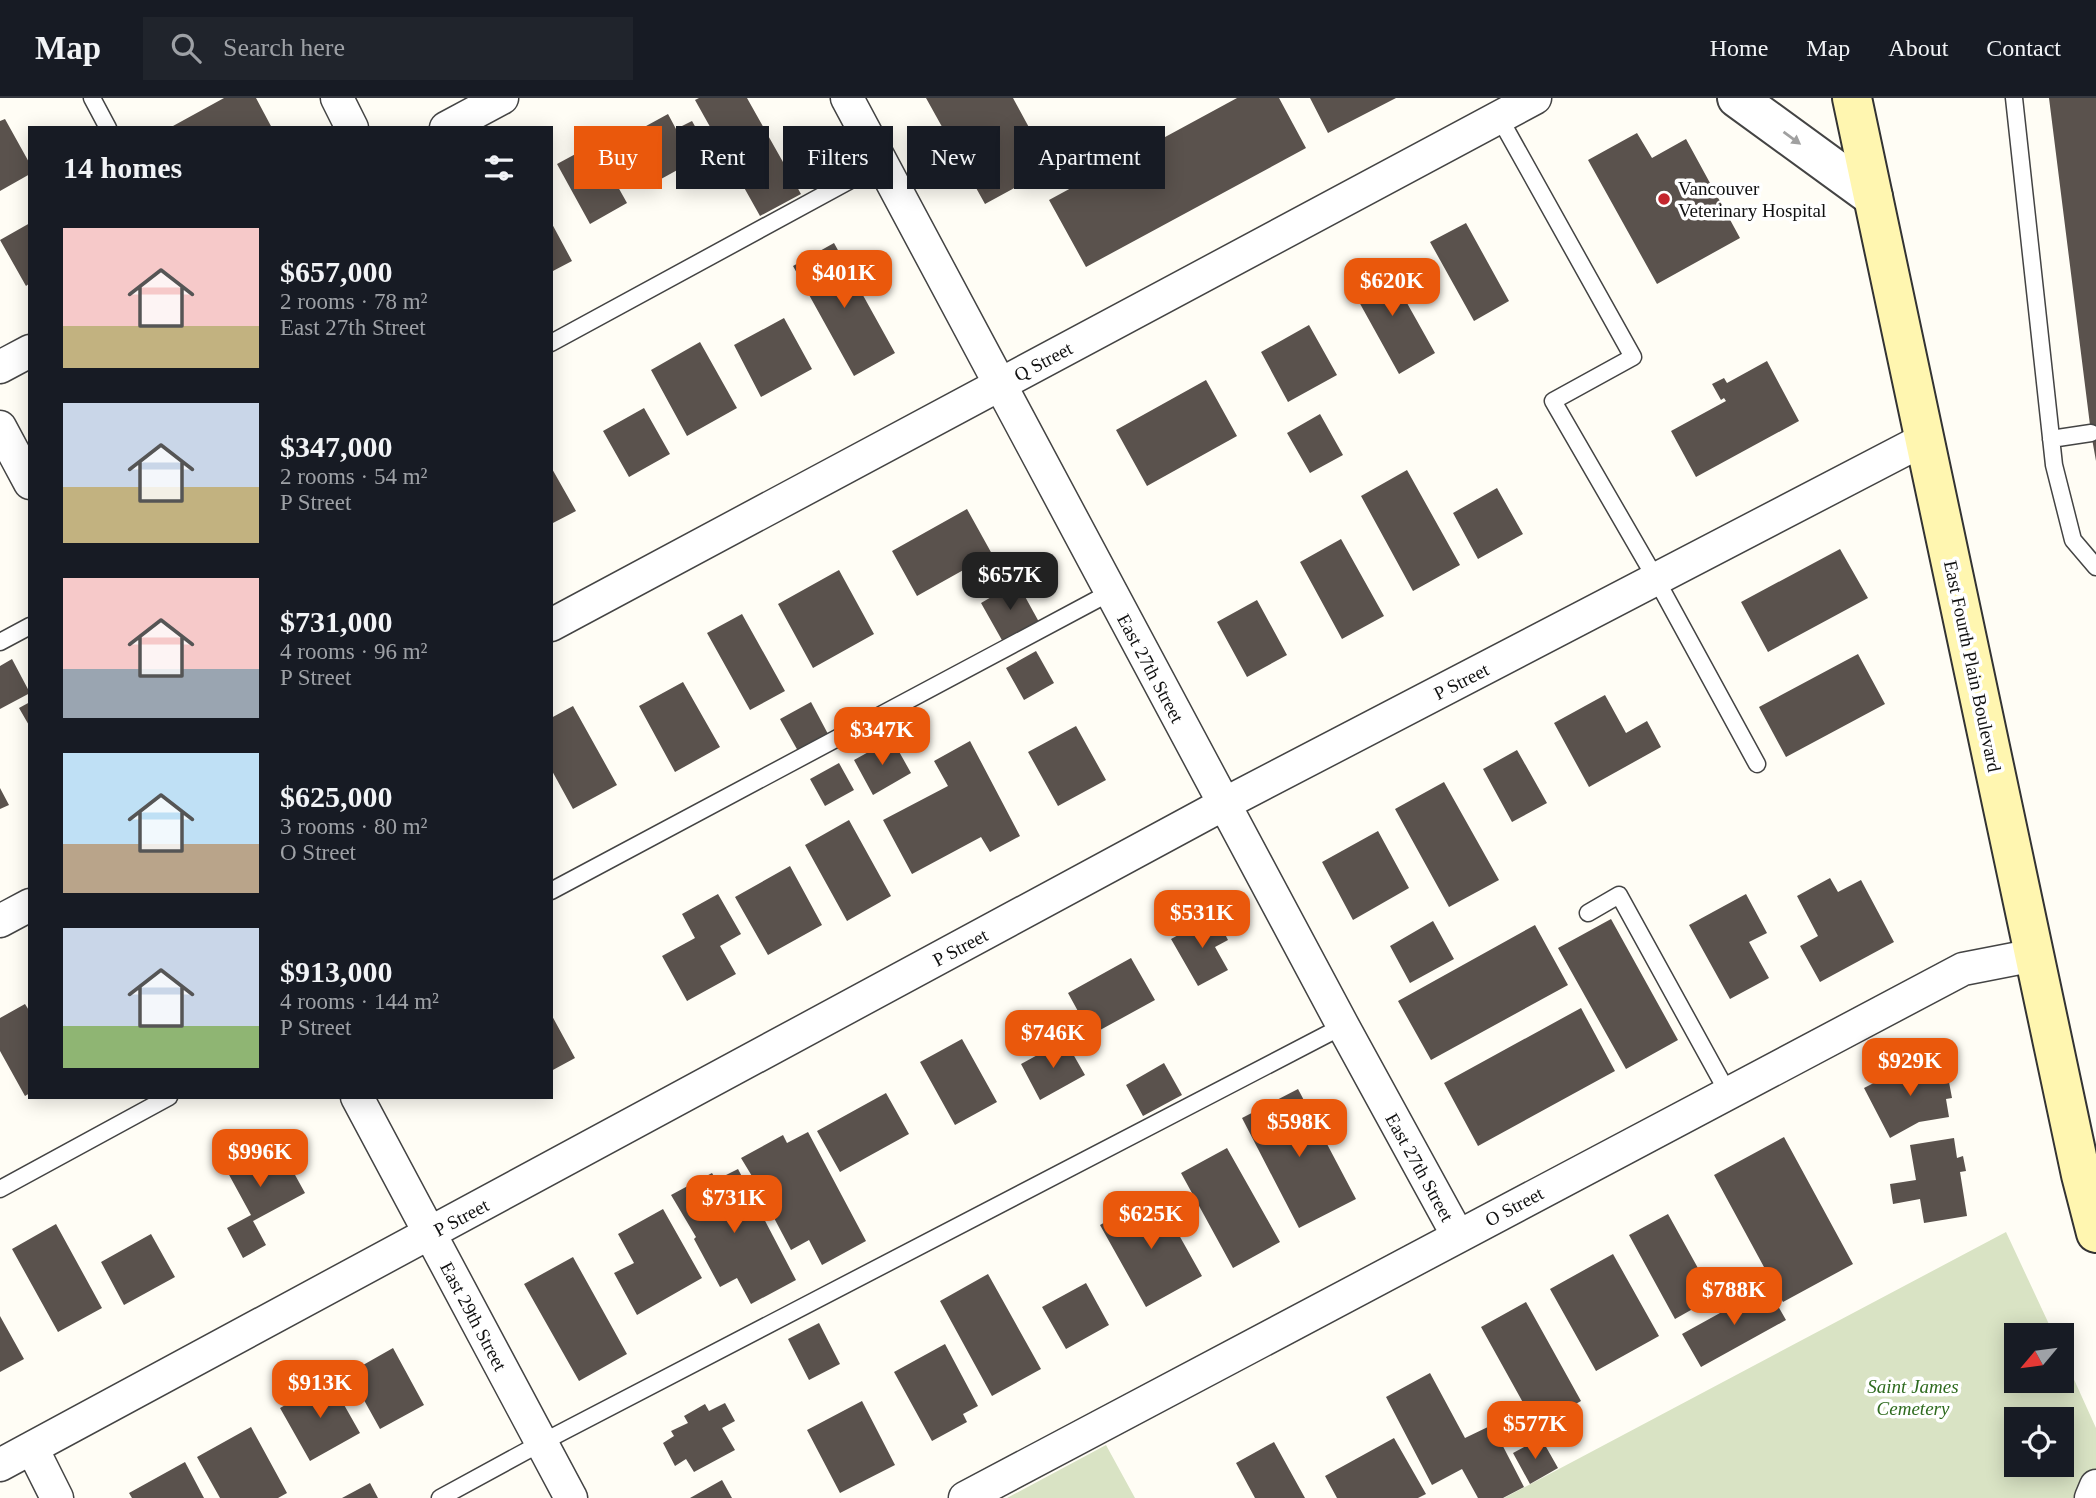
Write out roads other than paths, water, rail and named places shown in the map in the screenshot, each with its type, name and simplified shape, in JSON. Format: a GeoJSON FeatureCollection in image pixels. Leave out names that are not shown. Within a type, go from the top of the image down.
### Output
{"type":"FeatureCollection","features":[{"type":"Feature","properties":{"kind":"main road","name":"East Fourth Plain Boulevard"},"geometry":{"type":"LineString","coordinates":[[1852,98],[2081,1175],[2096,1233]]}},
{"type":"Feature","properties":{"kind":"street"},"geometry":{"type":"LineString","coordinates":[[337,98],[351,126]]}},
{"type":"Feature","properties":{"kind":"street"},"geometry":{"type":"LineString","coordinates":[[450,126],[502,98]]}},
{"type":"Feature","properties":{"kind":"street","name":"East 27th Street"},"geometry":{"type":"LineString","coordinates":[[847,98],[862,126]]}},
{"type":"Feature","properties":{"kind":"street","name":"Q Street"},"geometry":{"type":"LineString","coordinates":[[553,624],[1535,98]]}},
{"type":"Feature","properties":{"kind":"street"},"geometry":{"type":"LineString","coordinates":[[1737,98],[1873,197]]}},
{"type":"Feature","properties":{"kind":"street","name":"East 27th Street"},"geometry":{"type":"LineString","coordinates":[[893,184],[1458,1236]]}},
{"type":"Feature","properties":{"kind":"street"},"geometry":{"type":"LineString","coordinates":[[0,367],[28,352]]}},
{"type":"Feature","properties":{"kind":"street"},"geometry":{"type":"LineString","coordinates":[[0,427],[28,479]]}},
{"type":"Feature","properties":{"kind":"street","name":"P Street"},"geometry":{"type":"LineString","coordinates":[[0,1465],[1224,804],[1925,439]]}},
{"type":"Feature","properties":{"kind":"street"},"geometry":{"type":"LineString","coordinates":[[0,921],[28,906]]}},
{"type":"Feature","properties":{"kind":"street","name":"O Street"},"geometry":{"type":"LineString","coordinates":[[964,1498],[1963,970],[2035,955]]}},
{"type":"Feature","properties":{"kind":"street","name":"East 29th Street"},"geometry":{"type":"LineString","coordinates":[[358,1099],[571,1498]]}},
{"type":"Feature","properties":{"kind":"street"},"geometry":{"type":"LineString","coordinates":[[32,1448],[57,1498]]}},
{"type":"Feature","properties":{"kind":"street"},"geometry":{"type":"LineString","coordinates":[[2091,1498],[2096,1486]]}},
{"type":"Feature","properties":{"kind":"lane"},"geometry":{"type":"LineString","coordinates":[[92,98],[107,126]]}},
{"type":"Feature","properties":{"kind":"lane"},"geometry":{"type":"LineString","coordinates":[[2014,98],[2054,465],[2073,540],[2096,567]]}},
{"type":"Feature","properties":{"kind":"lane"},"geometry":{"type":"LineString","coordinates":[[1499,117],[1633,357],[1553,401],[1656,579],[1758,764]]}},
{"type":"Feature","properties":{"kind":"lane"},"geometry":{"type":"LineString","coordinates":[[553,342],[834,189]]}},
{"type":"Feature","properties":{"kind":"lane"},"geometry":{"type":"LineString","coordinates":[[2051,439],[2091,433]]}},
{"type":"Feature","properties":{"kind":"lane"},"geometry":{"type":"LineString","coordinates":[[553,890],[1111,592]]}},
{"type":"Feature","properties":{"kind":"lane"},"geometry":{"type":"LineString","coordinates":[[0,642],[28,627]]}},
{"type":"Feature","properties":{"kind":"lane"},"geometry":{"type":"LineString","coordinates":[[1588,912],[1619,895],[1728,1093]]}},
{"type":"Feature","properties":{"kind":"lane"},"geometry":{"type":"LineString","coordinates":[[440,1498],[1343,1026]]}},
{"type":"Feature","properties":{"kind":"lane"},"geometry":{"type":"LineString","coordinates":[[0,1189],[165,1099]]}},
{"type":"Feature","properties":{"kind":"place","name":"Vancouver Veterinary Hospital"},"geometry":{"type":"Point","coordinates":[1664,199]}},
{"type":"Feature","properties":{"kind":"park label","name":"Saint James Cemetery"},"geometry":{"type":"Point","coordinates":[1913,1397]}}]}
